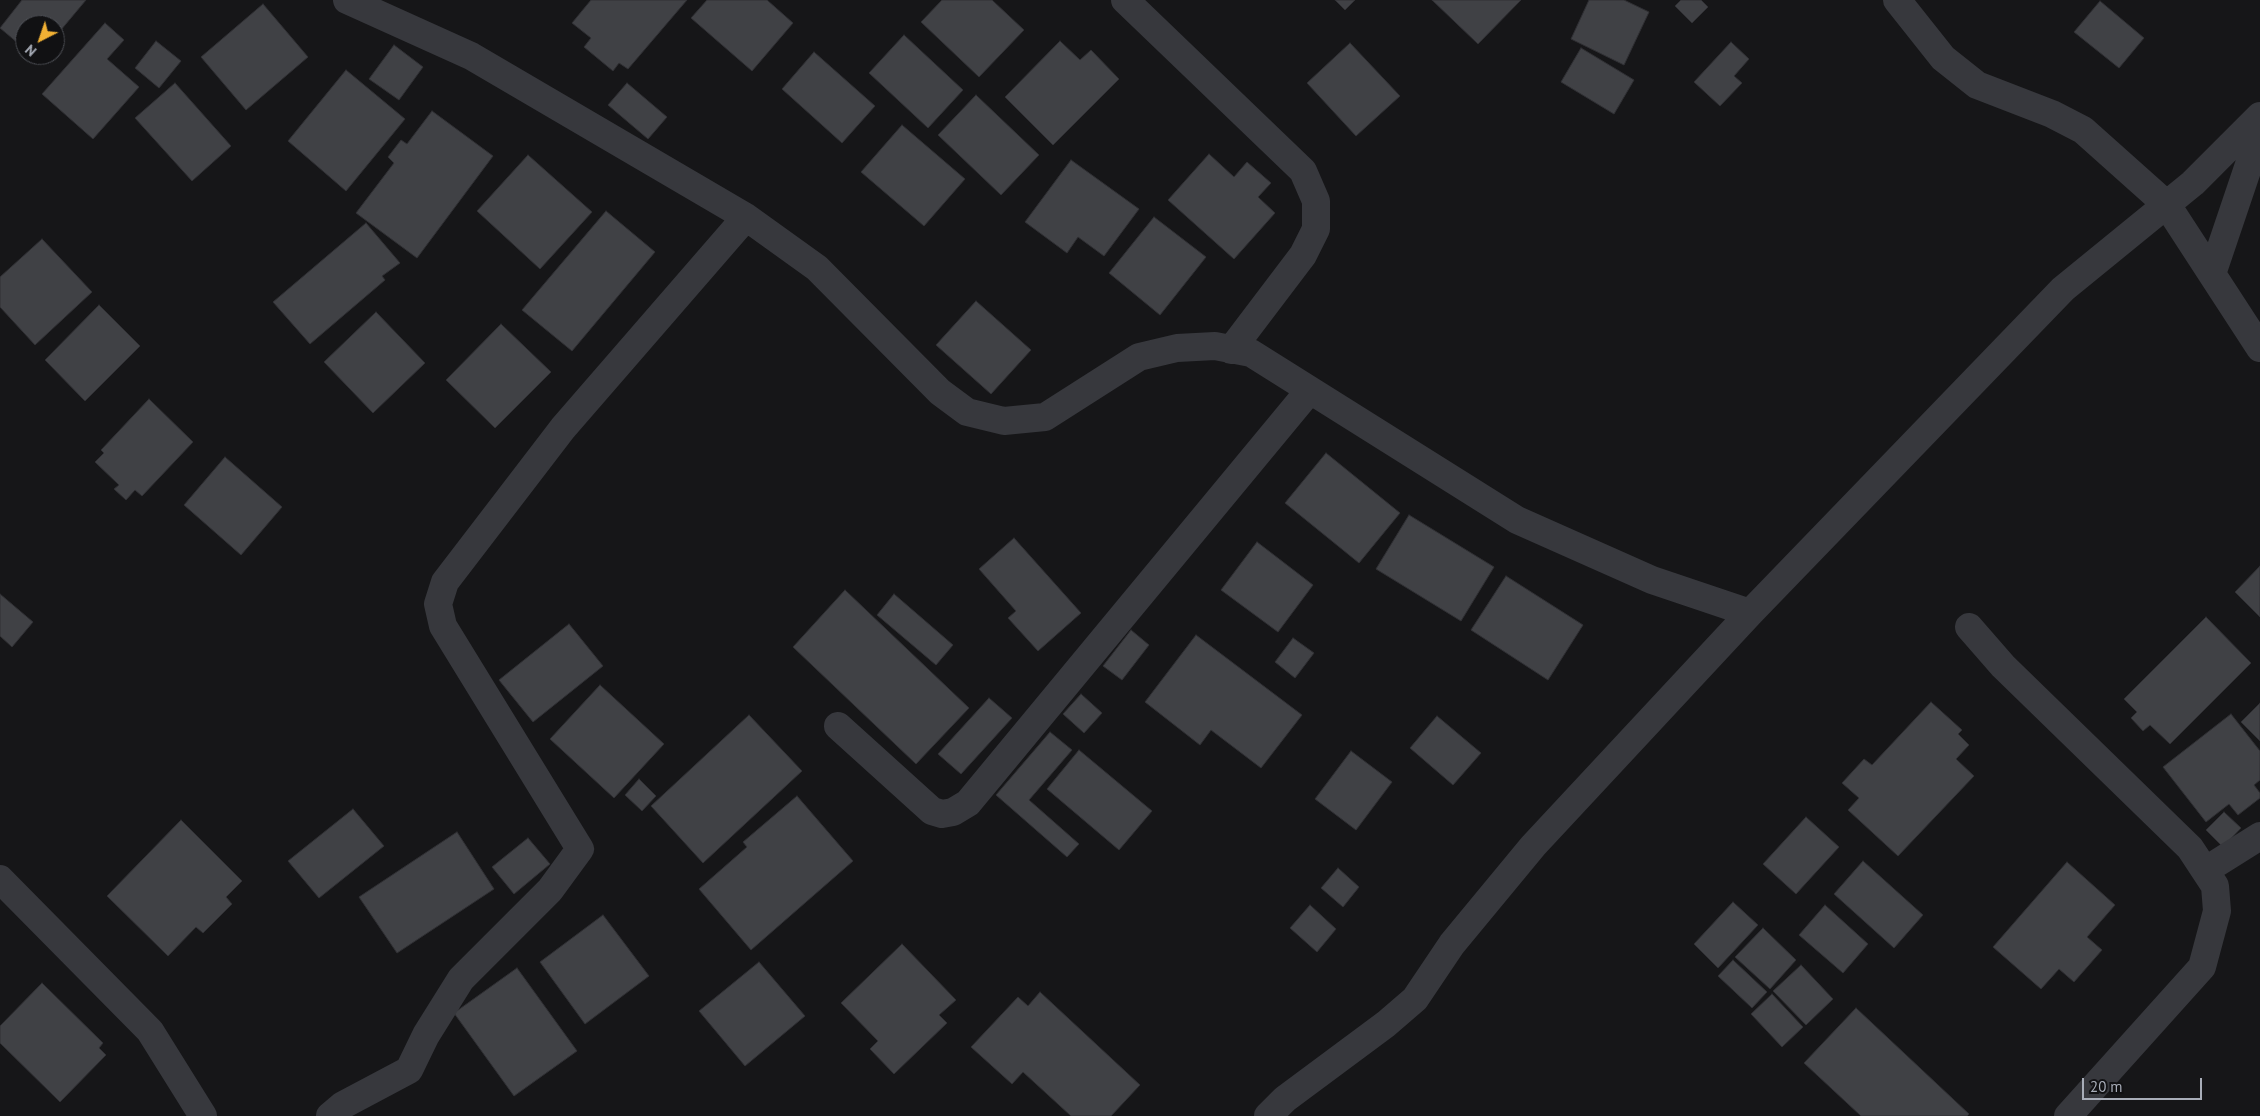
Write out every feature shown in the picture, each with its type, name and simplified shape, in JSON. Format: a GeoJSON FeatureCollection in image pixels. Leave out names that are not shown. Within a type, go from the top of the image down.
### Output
{"type":"FeatureCollection","features":[{"type":"Feature","properties":{"kind":"street"},"geometry":{"type":"LineString","coordinates":[[347,0],[378,6],[471,56],[746,217],[817,268],[940,392],[967,412],[1004,421],[1046,417],[1139,357],[1177,348],[1215,346],[1251,353],[1517,520],[1652,580],[1750,613]]}},
{"type":"Feature","properties":{"kind":"street"},"geometry":{"type":"LineString","coordinates":[[1125,0],[1304,171],[1316,201],[1316,229],[1303,255],[1231,350]]}},
{"type":"Feature","properties":{"kind":"street"},"geometry":{"type":"LineString","coordinates":[[1897,0],[1943,58],[1977,85],[2052,114],[2083,130],[2167,205],[2260,348]]}},
{"type":"Feature","properties":{"kind":"street"},"geometry":{"type":"LineString","coordinates":[[1268,1116],[1286,1099],[1386,1024],[1415,999],[1452,944],[1533,846],[1750,613],[2063,289],[2193,183],[2260,116]]}},
{"type":"Feature","properties":{"kind":"street"},"geometry":{"type":"LineString","coordinates":[[2212,274],[2260,132]]}},
{"type":"Feature","properties":{"kind":"street"},"geometry":{"type":"LineString","coordinates":[[330,1116],[343,1106],[409,1070],[426,1035],[461,979],[550,890],[580,849],[443,626],[438,604],[445,582],[564,428],[746,217]]}},
{"type":"Feature","properties":{"kind":"street"},"geometry":{"type":"LineString","coordinates":[[838,726],[932,811],[942,814],[953,812],[968,803],[1309,391]]}},
{"type":"Feature","properties":{"kind":"street"},"geometry":{"type":"LineString","coordinates":[[1969,627],[2003,666],[2190,848],[2215,886],[2217,911],[2202,967],[2068,1116]]}},
{"type":"Feature","properties":{"kind":"street"},"geometry":{"type":"LineString","coordinates":[[2206,870],[2260,836]]}},
{"type":"Feature","properties":{"kind":"street"},"geometry":{"type":"LineString","coordinates":[[0,879],[150,1031],[202,1116]]}},
{"type":"Feature","properties":{"kind":"building"},"geometry":{"type":"Polygon","coordinates":[[[22,0],[86,0],[65,25],[65,15],[15,15],[15,41],[0,28],[22,0]]]}},
{"type":"Feature","properties":{"kind":"building"},"geometry":{"type":"Polygon","coordinates":[[[591,0],[687,0],[628,69],[619,63],[613,71],[584,47],[591,38],[572,23],[591,0]]]}},
{"type":"Feature","properties":{"kind":"building"},"geometry":{"type":"Polygon","coordinates":[[[707,0],[767,0],[793,23],[752,71],[691,18],[707,0]]]}},
{"type":"Feature","properties":{"kind":"building"},"geometry":{"type":"Polygon","coordinates":[[[942,0],[992,0],[1024,30],[979,77],[921,22],[942,0]]]}},
{"type":"Feature","properties":{"kind":"building"},"geometry":{"type":"Polygon","coordinates":[[[1335,0],[1355,0],[1345,10],[1335,0]]]}},
{"type":"Feature","properties":{"kind":"building"},"geometry":{"type":"Polygon","coordinates":[[[1432,0],[1521,0],[1478,44],[1432,0]]]}},
{"type":"Feature","properties":{"kind":"building"},"geometry":{"type":"Polygon","coordinates":[[[1589,0],[1624,0],[1649,12],[1624,65],[1571,39],[1589,0]]]}},
{"type":"Feature","properties":{"kind":"building"},"geometry":{"type":"Polygon","coordinates":[[[1681,0],[1701,0],[1708,7],[1692,23],[1675,6],[1681,0]]]}},
{"type":"Feature","properties":{"kind":"building"},"geometry":{"type":"Polygon","coordinates":[[[2100,1],[2144,38],[2119,68],[2074,32],[2100,1]]]}},
{"type":"Feature","properties":{"kind":"building"},"geometry":{"type":"Polygon","coordinates":[[[263,4],[308,57],[246,110],[201,57],[263,4]]]}},
{"type":"Feature","properties":{"kind":"building"},"geometry":{"type":"Polygon","coordinates":[[[105,23],[124,40],[107,59],[139,87],[93,139],[42,94],[105,23]]]}},
{"type":"Feature","properties":{"kind":"building"},"geometry":{"type":"Polygon","coordinates":[[[904,35],[963,90],[928,128],[869,73],[904,35]]]}},
{"type":"Feature","properties":{"kind":"building"},"geometry":{"type":"Polygon","coordinates":[[[156,41],[181,61],[159,88],[135,68],[156,41]]]}},
{"type":"Feature","properties":{"kind":"building"},"geometry":{"type":"Polygon","coordinates":[[[1060,41],[1080,60],[1091,50],[1119,79],[1053,145],[1005,97],[1060,41]]]}},
{"type":"Feature","properties":{"kind":"building"},"geometry":{"type":"Polygon","coordinates":[[[1731,42],[1749,59],[1734,76],[1742,83],[1720,106],[1694,82],[1731,42]]]}},
{"type":"Feature","properties":{"kind":"building"},"geometry":{"type":"Polygon","coordinates":[[[1350,43],[1400,96],[1356,136],[1307,83],[1350,43]]]}},
{"type":"Feature","properties":{"kind":"building"},"geometry":{"type":"Polygon","coordinates":[[[394,45],[423,67],[399,100],[369,79],[394,45]]]}},
{"type":"Feature","properties":{"kind":"building"},"geometry":{"type":"Polygon","coordinates":[[[1581,48],[1634,80],[1614,114],[1561,82],[1581,48]]]}},
{"type":"Feature","properties":{"kind":"building"},"geometry":{"type":"Polygon","coordinates":[[[814,52],[875,106],[842,143],[782,89],[814,52]]]}},
{"type":"Feature","properties":{"kind":"building"},"geometry":{"type":"Polygon","coordinates":[[[346,70],[405,119],[346,191],[288,141],[346,70]]]}},
{"type":"Feature","properties":{"kind":"building"},"geometry":{"type":"Polygon","coordinates":[[[175,83],[231,146],[192,181],[135,118],[175,83]]]}},
{"type":"Feature","properties":{"kind":"building"},"geometry":{"type":"Polygon","coordinates":[[[627,83],[667,117],[648,139],[608,105],[627,83]]]}},
{"type":"Feature","properties":{"kind":"building"},"geometry":{"type":"Polygon","coordinates":[[[976,95],[1039,155],[1001,195],[938,135],[976,95]]]}},
{"type":"Feature","properties":{"kind":"building"},"geometry":{"type":"Polygon","coordinates":[[[432,111],[493,156],[417,258],[356,213],[394,163],[388,157],[401,140],[407,144],[432,111]]]}},
{"type":"Feature","properties":{"kind":"building"},"geometry":{"type":"Polygon","coordinates":[[[902,125],[965,179],[924,226],[861,172],[902,125]]]}},
{"type":"Feature","properties":{"kind":"building"},"geometry":{"type":"Polygon","coordinates":[[[1209,154],[1234,177],[1247,162],[1271,183],[1258,197],[1275,213],[1234,259],[1168,200],[1209,154]]]}},
{"type":"Feature","properties":{"kind":"building"},"geometry":{"type":"Polygon","coordinates":[[[528,155],[592,212],[540,269],[477,211],[528,155]]]}},
{"type":"Feature","properties":{"kind":"building"},"geometry":{"type":"Polygon","coordinates":[[[1071,160],[1139,209],[1104,256],[1078,237],[1067,253],[1025,222],[1071,160]]]}},
{"type":"Feature","properties":{"kind":"building"},"geometry":{"type":"Polygon","coordinates":[[[606,211],[655,252],[572,351],[522,310],[606,211]]]}},
{"type":"Feature","properties":{"kind":"building"},"geometry":{"type":"Polygon","coordinates":[[[1154,217],[1206,257],[1160,315],[1109,273],[1154,217]]]}},
{"type":"Feature","properties":{"kind":"building"},"geometry":{"type":"Polygon","coordinates":[[[366,223],[400,263],[382,276],[385,280],[310,344],[273,302],[366,223]]]}},
{"type":"Feature","properties":{"kind":"building"},"geometry":{"type":"Polygon","coordinates":[[[42,239],[92,292],[35,345],[0,307],[0,277],[42,239]]]}},
{"type":"Feature","properties":{"kind":"building"},"geometry":{"type":"Polygon","coordinates":[[[976,301],[1031,350],[991,394],[936,345],[976,301]]]}},
{"type":"Feature","properties":{"kind":"building"},"geometry":{"type":"Polygon","coordinates":[[[99,305],[140,346],[85,401],[45,360],[99,305]]]}},
{"type":"Feature","properties":{"kind":"building"},"geometry":{"type":"Polygon","coordinates":[[[376,312],[425,363],[373,413],[324,362],[376,312]]]}},
{"type":"Feature","properties":{"kind":"building"},"geometry":{"type":"Polygon","coordinates":[[[501,324],[551,372],[495,428],[446,380],[501,324]]]}},
{"type":"Feature","properties":{"kind":"building"},"geometry":{"type":"Polygon","coordinates":[[[149,399],[193,442],[142,496],[135,490],[126,500],[114,489],[119,485],[95,462],[104,453],[101,450],[149,399]]]}},
{"type":"Feature","properties":{"kind":"building"},"geometry":{"type":"Polygon","coordinates":[[[1326,453],[1400,513],[1359,563],[1285,503],[1326,453]]]}},
{"type":"Feature","properties":{"kind":"building"},"geometry":{"type":"Polygon","coordinates":[[[225,457],[282,507],[241,555],[184,505],[225,457]]]}},
{"type":"Feature","properties":{"kind":"building"},"geometry":{"type":"Polygon","coordinates":[[[1409,515],[1494,567],[1461,621],[1376,569],[1409,515]]]}},
{"type":"Feature","properties":{"kind":"building"},"geometry":{"type":"Polygon","coordinates":[[[1014,538],[1081,613],[1038,651],[1008,618],[1016,611],[979,569],[1014,538]]]}},
{"type":"Feature","properties":{"kind":"building"},"geometry":{"type":"Polygon","coordinates":[[[1257,542],[1313,585],[1278,632],[1221,590],[1257,542]]]}},
{"type":"Feature","properties":{"kind":"building"},"geometry":{"type":"Polygon","coordinates":[[[2260,566],[2260,617],[2235,592],[2260,566]]]}},
{"type":"Feature","properties":{"kind":"building"},"geometry":{"type":"Polygon","coordinates":[[[1506,576],[1583,625],[1548,680],[1471,630],[1506,576]]]}},
{"type":"Feature","properties":{"kind":"building"},"geometry":{"type":"Polygon","coordinates":[[[845,590],[969,708],[916,764],[793,647],[845,590]]]}},
{"type":"Feature","properties":{"kind":"building"},"geometry":{"type":"Polygon","coordinates":[[[0,594],[33,622],[12,647],[0,636],[0,594]]]}},
{"type":"Feature","properties":{"kind":"building"},"geometry":{"type":"Polygon","coordinates":[[[894,594],[953,645],[936,665],[877,615],[894,594]]]}},
{"type":"Feature","properties":{"kind":"building"},"geometry":{"type":"Polygon","coordinates":[[[2206,617],[2251,663],[2170,744],[2150,725],[2143,731],[2131,718],[2137,712],[2124,699],[2206,617]]]}},
{"type":"Feature","properties":{"kind":"building"},"geometry":{"type":"Polygon","coordinates":[[[569,624],[603,666],[533,722],[499,680],[569,624]]]}},
{"type":"Feature","properties":{"kind":"building"},"geometry":{"type":"Polygon","coordinates":[[[1131,630],[1149,645],[1122,680],[1103,666],[1131,630]]]}},
{"type":"Feature","properties":{"kind":"building"},"geometry":{"type":"Polygon","coordinates":[[[1196,635],[1302,715],[1261,768],[1211,730],[1200,745],[1145,702],[1196,635]]]}},
{"type":"Feature","properties":{"kind":"building"},"geometry":{"type":"Polygon","coordinates":[[[1293,638],[1314,653],[1295,678],[1275,662],[1293,638]]]}},
{"type":"Feature","properties":{"kind":"building"},"geometry":{"type":"Polygon","coordinates":[[[600,685],[664,744],[614,798],[550,739],[600,685]]]}},
{"type":"Feature","properties":{"kind":"building"},"geometry":{"type":"Polygon","coordinates":[[[1081,694],[1102,713],[1084,733],[1063,714],[1081,694]]]}},
{"type":"Feature","properties":{"kind":"building"},"geometry":{"type":"Polygon","coordinates":[[[989,698],[1012,718],[961,774],[938,754],[989,698]]]}},
{"type":"Feature","properties":{"kind":"building"},"geometry":{"type":"Polygon","coordinates":[[[1931,702],[1962,730],[1958,734],[1969,745],[1956,759],[1974,776],[1898,856],[1848,810],[1859,798],[1842,783],[1864,759],[1872,765],[1931,702]]]}},
{"type":"Feature","properties":{"kind":"building"},"geometry":{"type":"Polygon","coordinates":[[[2260,703],[2260,741],[2241,722],[2260,703]]]}},
{"type":"Feature","properties":{"kind":"building"},"geometry":{"type":"Polygon","coordinates":[[[2231,714],[2260,751],[2260,780],[2254,785],[2260,793],[2260,798],[2238,815],[2229,804],[2206,822],[2163,767],[2231,714]]]}},
{"type":"Feature","properties":{"kind":"building"},"geometry":{"type":"Polygon","coordinates":[[[749,715],[802,771],[703,863],[651,806],[749,715]]]}},
{"type":"Feature","properties":{"kind":"building"},"geometry":{"type":"Polygon","coordinates":[[[1437,716],[1481,753],[1453,785],[1410,748],[1437,716]]]}},
{"type":"Feature","properties":{"kind":"building"},"geometry":{"type":"Polygon","coordinates":[[[1050,732],[1072,750],[1029,800],[1079,844],[1067,857],[996,795],[1050,732]]]}},
{"type":"Feature","properties":{"kind":"building"},"geometry":{"type":"Polygon","coordinates":[[[1079,750],[1152,811],[1119,850],[1047,789],[1079,750]]]}},
{"type":"Feature","properties":{"kind":"building"},"geometry":{"type":"Polygon","coordinates":[[[1351,751],[1392,782],[1356,830],[1315,799],[1351,751]]]}},
{"type":"Feature","properties":{"kind":"building"},"geometry":{"type":"Polygon","coordinates":[[[639,779],[656,796],[642,811],[625,795],[639,779]]]}},
{"type":"Feature","properties":{"kind":"building"},"geometry":{"type":"Polygon","coordinates":[[[797,796],[853,861],[751,950],[699,889],[747,847],[743,842],[797,796]]]}},
{"type":"Feature","properties":{"kind":"building"},"geometry":{"type":"Polygon","coordinates":[[[353,809],[384,846],[319,898],[288,861],[353,809]]]}},
{"type":"Feature","properties":{"kind":"building"},"geometry":{"type":"Polygon","coordinates":[[[2224,812],[2241,828],[2223,847],[2206,830],[2224,812]]]}},
{"type":"Feature","properties":{"kind":"building"},"geometry":{"type":"Polygon","coordinates":[[[1806,817],[1839,847],[1796,894],[1763,864],[1806,817]]]}},
{"type":"Feature","properties":{"kind":"building"},"geometry":{"type":"Polygon","coordinates":[[[181,820],[242,881],[226,897],[232,904],[203,933],[196,927],[168,956],[107,896],[181,820]]]}},
{"type":"Feature","properties":{"kind":"building"},"geometry":{"type":"Polygon","coordinates":[[[457,832],[494,889],[397,953],[359,897],[457,832]]]}},
{"type":"Feature","properties":{"kind":"building"},"geometry":{"type":"Polygon","coordinates":[[[528,838],[550,864],[514,894],[492,867],[528,838]]]}},
{"type":"Feature","properties":{"kind":"building"},"geometry":{"type":"Polygon","coordinates":[[[1863,861],[1923,915],[1894,948],[1834,894],[1863,861]]]}},
{"type":"Feature","properties":{"kind":"building"},"geometry":{"type":"Polygon","coordinates":[[[2067,862],[2115,905],[2087,937],[2102,950],[2074,982],[2059,969],[2041,989],[1993,947],[2067,862]]]}},
{"type":"Feature","properties":{"kind":"building"},"geometry":{"type":"Polygon","coordinates":[[[1338,868],[1359,887],[1343,907],[1321,888],[1338,868]]]}},
{"type":"Feature","properties":{"kind":"building"},"geometry":{"type":"Polygon","coordinates":[[[1733,902],[1758,925],[1718,968],[1694,944],[1733,902]]]}},
{"type":"Feature","properties":{"kind":"building"},"geometry":{"type":"Polygon","coordinates":[[[1310,905],[1336,929],[1317,952],[1290,928],[1310,905]]]}},
{"type":"Feature","properties":{"kind":"building"},"geometry":{"type":"Polygon","coordinates":[[[1825,905],[1868,944],[1843,973],[1799,935],[1825,905]]]}},
{"type":"Feature","properties":{"kind":"building"},"geometry":{"type":"Polygon","coordinates":[[[603,915],[649,976],[585,1024],[540,962],[603,915]]]}},
{"type":"Feature","properties":{"kind":"building"},"geometry":{"type":"Polygon","coordinates":[[[1763,928],[1796,960],[1770,989],[1735,957],[1763,928]]]}},
{"type":"Feature","properties":{"kind":"building"},"geometry":{"type":"Polygon","coordinates":[[[902,944],[956,1000],[939,1015],[947,1023],[894,1074],[870,1049],[878,1041],[841,1003],[902,944]]]}},
{"type":"Feature","properties":{"kind":"building"},"geometry":{"type":"Polygon","coordinates":[[[1733,960],[1767,992],[1752,1008],[1718,976],[1733,960]]]}},
{"type":"Feature","properties":{"kind":"building"},"geometry":{"type":"Polygon","coordinates":[[[759,962],[805,1016],[745,1066],[699,1011],[759,962]]]}},
{"type":"Feature","properties":{"kind":"building"},"geometry":{"type":"Polygon","coordinates":[[[1801,965],[1833,999],[1806,1025],[1773,991],[1801,965]]]}},
{"type":"Feature","properties":{"kind":"building"},"geometry":{"type":"Polygon","coordinates":[[[517,968],[577,1051],[514,1096],[454,1013],[517,968]]]}},
{"type":"Feature","properties":{"kind":"building"},"geometry":{"type":"Polygon","coordinates":[[[42,983],[103,1043],[99,1048],[106,1055],[60,1102],[0,1043],[0,1026],[42,983]]]}},
{"type":"Feature","properties":{"kind":"building"},"geometry":{"type":"Polygon","coordinates":[[[1040,992],[1140,1085],[1111,1116],[1071,1116],[1023,1072],[1012,1084],[971,1047],[1018,997],[1028,1006],[1040,992]]]}},
{"type":"Feature","properties":{"kind":"building"},"geometry":{"type":"Polygon","coordinates":[[[1772,994],[1803,1027],[1782,1047],[1751,1014],[1772,994]]]}},
{"type":"Feature","properties":{"kind":"building"},"geometry":{"type":"Polygon","coordinates":[[[1856,1008],[1969,1114],[1967,1116],[1861,1116],[1804,1063],[1856,1008]]]}}]}
